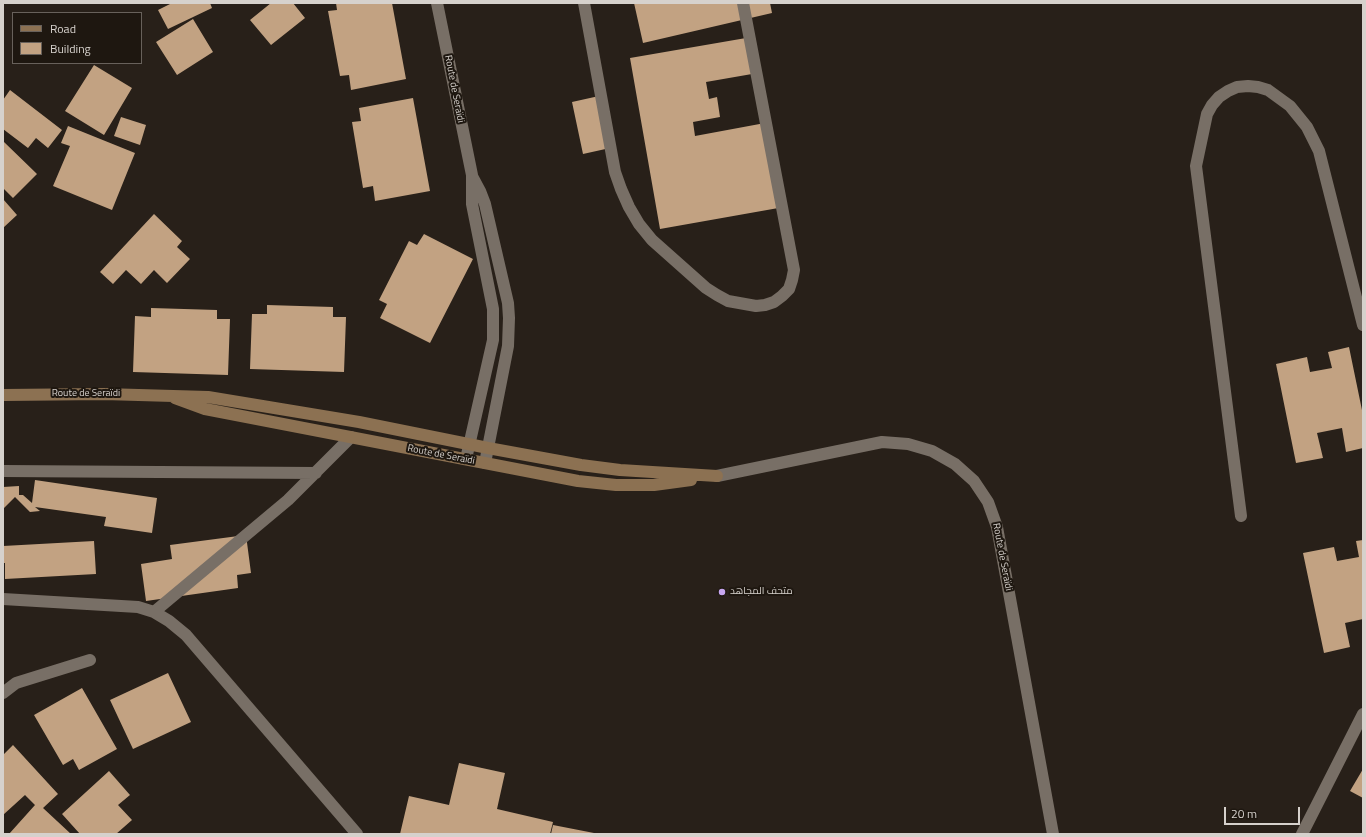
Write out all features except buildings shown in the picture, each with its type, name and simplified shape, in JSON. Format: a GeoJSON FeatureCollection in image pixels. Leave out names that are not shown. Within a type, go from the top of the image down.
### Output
{"type":"FeatureCollection","features":[{"type":"Feature","properties":{"kind":"main road","name":"Route de Seraïdi"},"geometry":{"type":"LineString","coordinates":[[3,395],[104,394],[195,396],[215,398],[359,422],[488,448],[599,468],[717,476]]}},
{"type":"Feature","properties":{"kind":"main road","name":"Route de Seraïdi"},"geometry":{"type":"LineString","coordinates":[[168,396],[204,409],[578,480],[616,485],[654,485],[717,476]]}},
{"type":"Feature","properties":{"kind":"street","name":"Route de Seraïdi"},"geometry":{"type":"LineString","coordinates":[[437,3],[472,175]]}},
{"type":"Feature","properties":{"kind":"street"},"geometry":{"type":"LineString","coordinates":[[584,3],[615,172],[621,189],[639,224],[652,240],[706,288],[728,300],[756,306],[774,302],[782,296],[790,284],[794,270],[743,3]]}},
{"type":"Feature","properties":{"kind":"street"},"geometry":{"type":"LineString","coordinates":[[1241,516],[1196,166],[1207,114],[1212,105],[1228,91],[1237,87],[1248,86],[1268,90],[1290,106],[1307,127],[1319,151],[1363,325]]}},
{"type":"Feature","properties":{"kind":"street"},"geometry":{"type":"LineString","coordinates":[[466,459],[493,340],[492,309],[472,204],[472,175]]}},
{"type":"Feature","properties":{"kind":"street"},"geometry":{"type":"LineString","coordinates":[[472,175],[485,204],[508,303],[509,318],[508,346],[485,463]]}},
{"type":"Feature","properties":{"kind":"street"},"geometry":{"type":"LineString","coordinates":[[154,612],[288,500],[351,437]]}},
{"type":"Feature","properties":{"kind":"street","name":"Route de Seraïdi"},"geometry":{"type":"LineString","coordinates":[[717,476],[882,442],[908,444],[932,451],[955,464],[974,481],[988,502],[997,527],[1053,834]]}},
{"type":"Feature","properties":{"kind":"street"},"geometry":{"type":"LineString","coordinates":[[3,471],[316,473]]}},
{"type":"Feature","properties":{"kind":"street"},"geometry":{"type":"LineString","coordinates":[[3,599],[138,606],[154,612],[169,621],[186,635],[357,834]]}},
{"type":"Feature","properties":{"kind":"street"},"geometry":{"type":"LineString","coordinates":[[3,692],[16,683],[90,660]]}},
{"type":"Feature","properties":{"kind":"street"},"geometry":{"type":"LineString","coordinates":[[1302,834],[1363,714]]}},
{"type":"Feature","properties":{"kind":"place","name":"متحف المجاهد"},"geometry":{"type":"Point","coordinates":[722,592]}}]}
